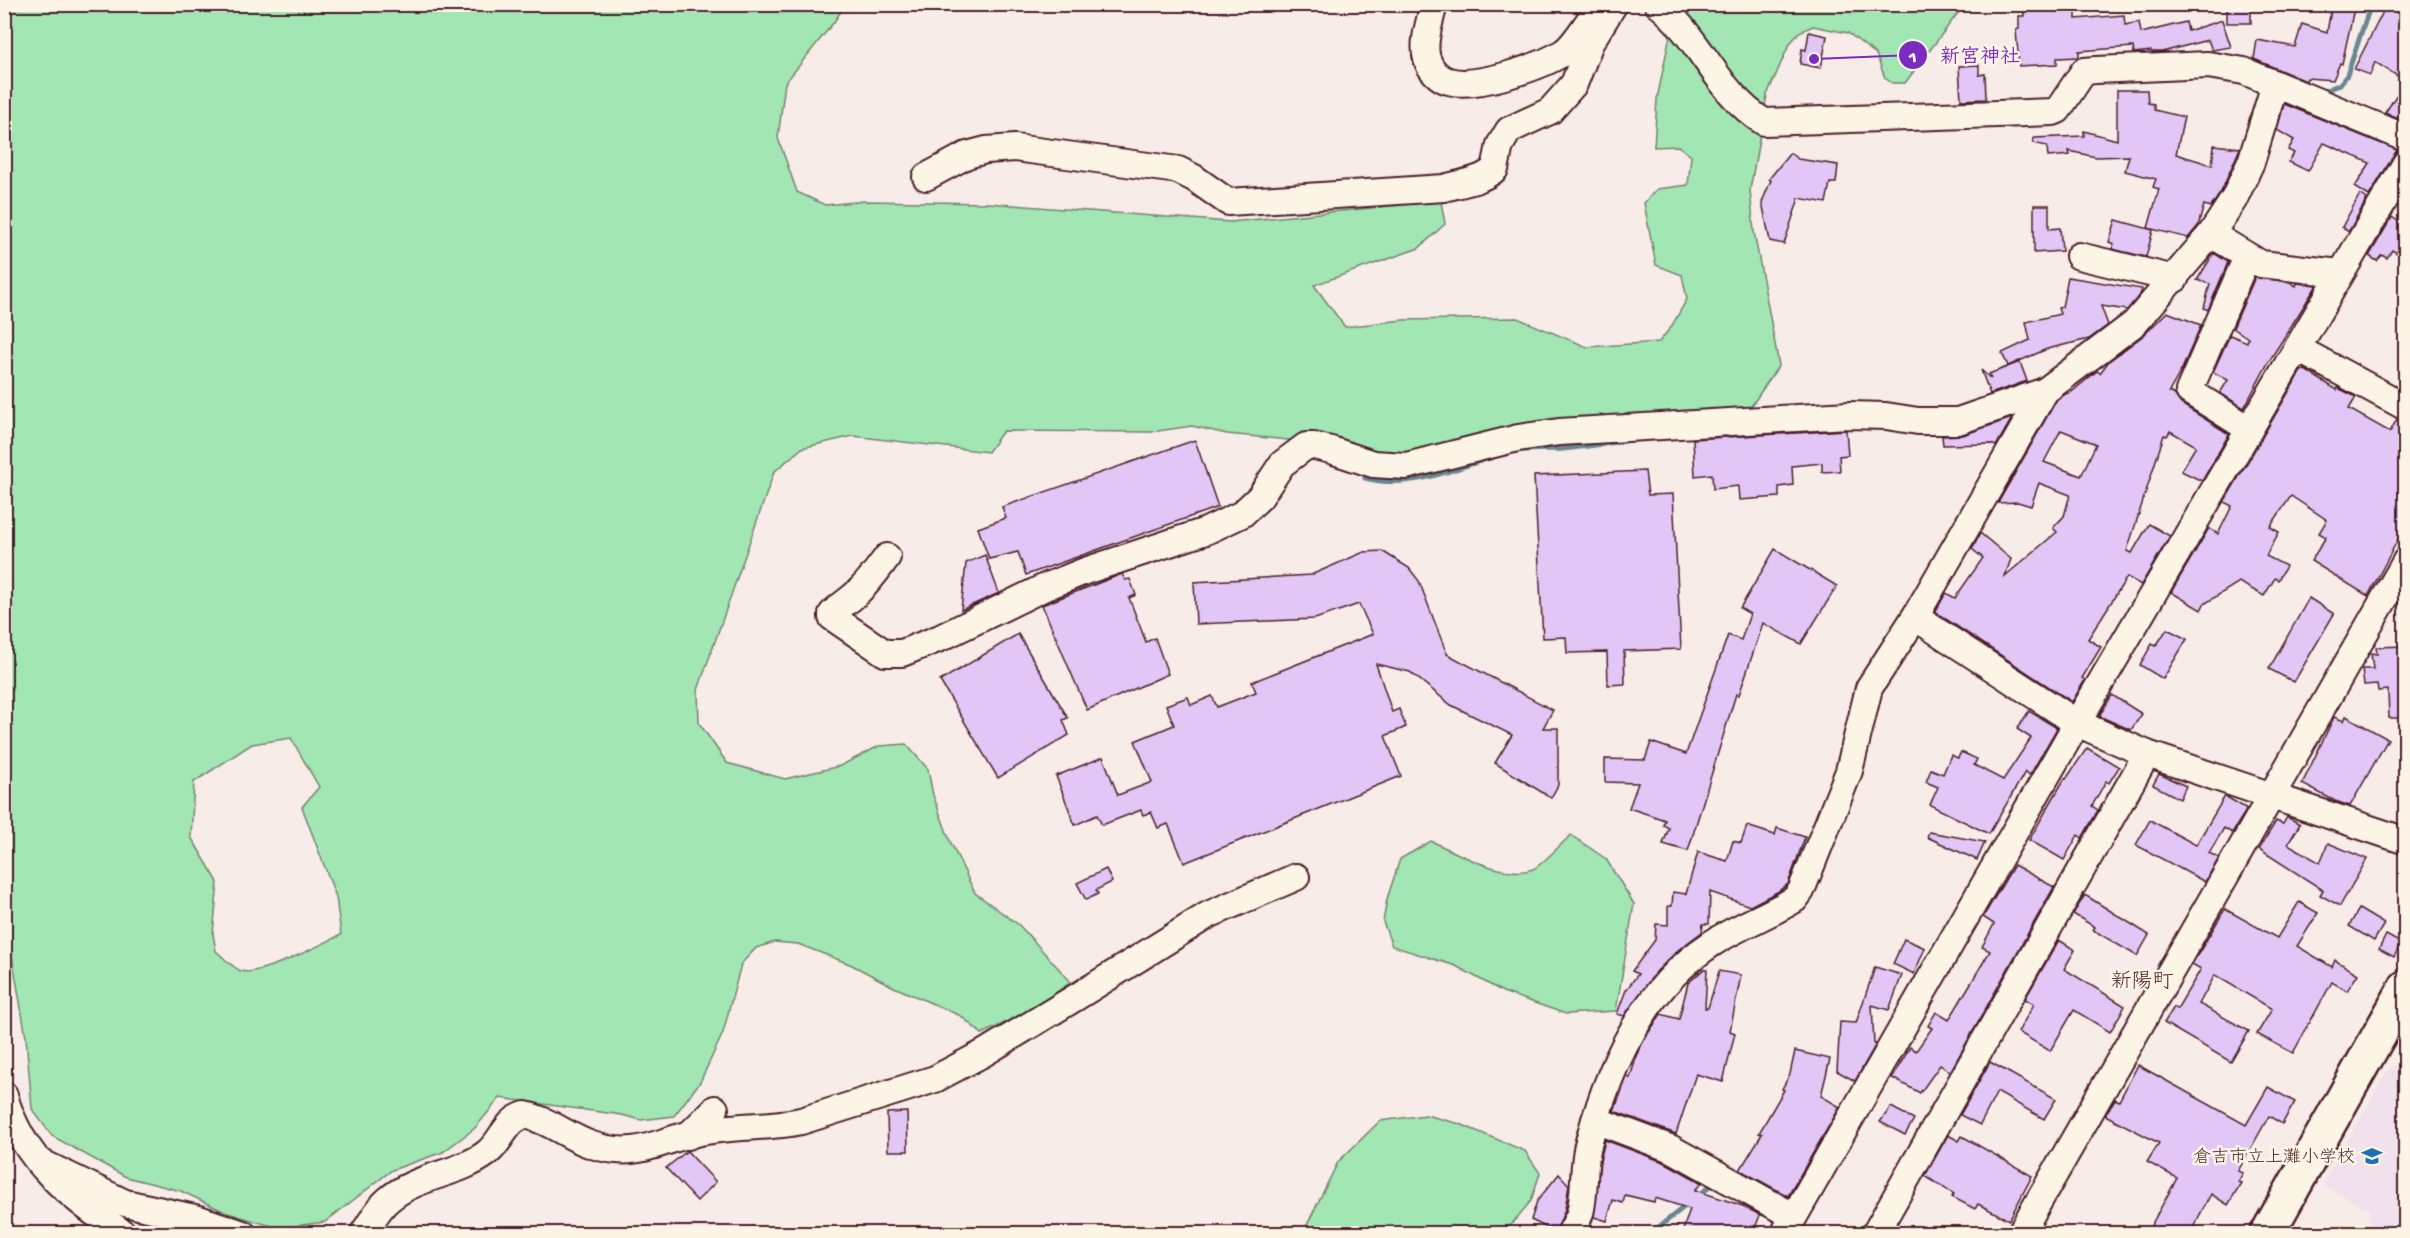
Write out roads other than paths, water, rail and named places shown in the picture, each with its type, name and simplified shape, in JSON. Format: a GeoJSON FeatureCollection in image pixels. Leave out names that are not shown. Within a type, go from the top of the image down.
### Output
{"type":"FeatureCollection","features":[{"type":"Feature","properties":{"kind":"main road"},"geometry":{"type":"LineString","coordinates":[[2267,1233],[2406,987]]}},
{"type":"Feature","properties":{"kind":"street"},"geometry":{"type":"LineString","coordinates":[[1434,4],[1427,36],[1427,60],[1436,74],[1449,82],[1481,81],[1513,73],[1565,51],[1603,4]]}},
{"type":"Feature","properties":{"kind":"street"},"geometry":{"type":"LineString","coordinates":[[926,177],[967,155],[986,150],[1015,148],[1178,170],[1194,178],[1228,202],[1444,188],[1485,178],[1495,169],[1500,145],[1509,130],[1550,111],[1563,100],[1577,78],[1590,43],[1614,4]]}},
{"type":"Feature","properties":{"kind":"street"},"geometry":{"type":"LineString","coordinates":[[1658,4],[1678,25],[1746,111],[1764,122],[2053,112],[2058,110],[2084,71],[2208,64],[2244,71],[2406,138]]}},
{"type":"Feature","properties":{"kind":"street"},"geometry":{"type":"LineString","coordinates":[[887,556],[858,593],[838,608],[832,617],[885,653],[902,653],[940,638],[1045,587],[1085,571],[1206,531],[1242,514],[1260,497],[1282,464],[1306,446],[1331,450],[1373,464],[1406,466],[1518,438],[1558,432],[1849,415],[1886,416],[1918,421],[1958,421],[2045,391],[2135,323],[2175,279],[2211,234],[2234,199],[2251,162],[2275,84]]}},
{"type":"Feature","properties":{"kind":"street"},"geometry":{"type":"LineString","coordinates":[[1595,1120],[1672,1149],[1789,1225],[2077,723],[2406,163]]}},
{"type":"Feature","properties":{"kind":"street"},"geometry":{"type":"LineString","coordinates":[[2211,234],[2261,264],[2340,273]]}},
{"type":"Feature","properties":{"kind":"street"},"geometry":{"type":"LineString","coordinates":[[2079,256],[2175,279]]}},
{"type":"Feature","properties":{"kind":"street"},"geometry":{"type":"LineString","coordinates":[[2247,257],[2189,391],[2249,429]]}},
{"type":"Feature","properties":{"kind":"street"},"geometry":{"type":"LineString","coordinates":[[2298,349],[2406,407]]}},
{"type":"Feature","properties":{"kind":"street"},"geometry":{"type":"LineString","coordinates":[[1570,1233],[1580,1214],[1588,1142],[1614,1064],[1634,1027],[1674,976],[1708,946],[1725,935],[1781,908],[1795,899],[1801,891],[1848,771],[1869,688],[1915,617],[2045,391]]}},
{"type":"Feature","properties":{"kind":"street"},"geometry":{"type":"LineString","coordinates":[[2020,1233],[2406,561]]}},
{"type":"Feature","properties":{"kind":"street"},"geometry":{"type":"LineString","coordinates":[[1915,617],[2077,723],[2147,754],[2406,841]]}},
{"type":"Feature","properties":{"kind":"street"},"geometry":{"type":"LineString","coordinates":[[1875,1233],[2147,754]]}},
{"type":"Feature","properties":{"kind":"street"},"geometry":{"type":"LineString","coordinates":[[363,1233],[387,1201],[410,1186],[470,1164],[494,1146],[510,1122],[525,1114],[549,1123],[592,1145],[625,1152],[648,1149],[700,1132],[784,1125],[801,1121],[935,1079],[984,1053],[1208,915],[1296,877]]}},
{"type":"Feature","properties":{"kind":"street"},"geometry":{"type":"LineString","coordinates":[[4,1095],[26,1147],[38,1161],[54,1179],[90,1210],[124,1233]]}},
{"type":"Feature","properties":{"kind":"street"},"geometry":{"type":"LineString","coordinates":[[688,1136],[715,1109]]}},
{"type":"Feature","properties":{"kind":"street"},"geometry":{"type":"LineString","coordinates":[[38,1161],[124,1203],[199,1219],[243,1233]]}},
{"type":"Feature","properties":{"kind":"waterway"},"geometry":{"type":"LineString","coordinates":[[2320,93],[2340,84],[2347,75],[2371,4]]}},
{"type":"Feature","properties":{"kind":"waterway"},"geometry":{"type":"LineString","coordinates":[[1365,478],[1384,481],[1421,479],[1518,451],[1563,449],[1631,440]]}},
{"type":"Feature","properties":{"kind":"waterway"},"geometry":{"type":"LineString","coordinates":[[1697,1197],[1714,1183]]}},
{"type":"Feature","properties":{"kind":"waterway"},"geometry":{"type":"LineString","coordinates":[[1650,1234],[1689,1203]]}},
{"type":"Feature","properties":{"kind":"place","name":"新宮神社"},"geometry":{"type":"Point","coordinates":[1814,59]}},
{"type":"Feature","properties":{"kind":"place","name":"倉吉市立上灘小学校"},"geometry":{"type":"Point","coordinates":[2372,1156]}},
{"type":"Feature","properties":{"kind":"district","name":"新陽町"},"geometry":{"type":"Point","coordinates":[2142,980]}}]}
